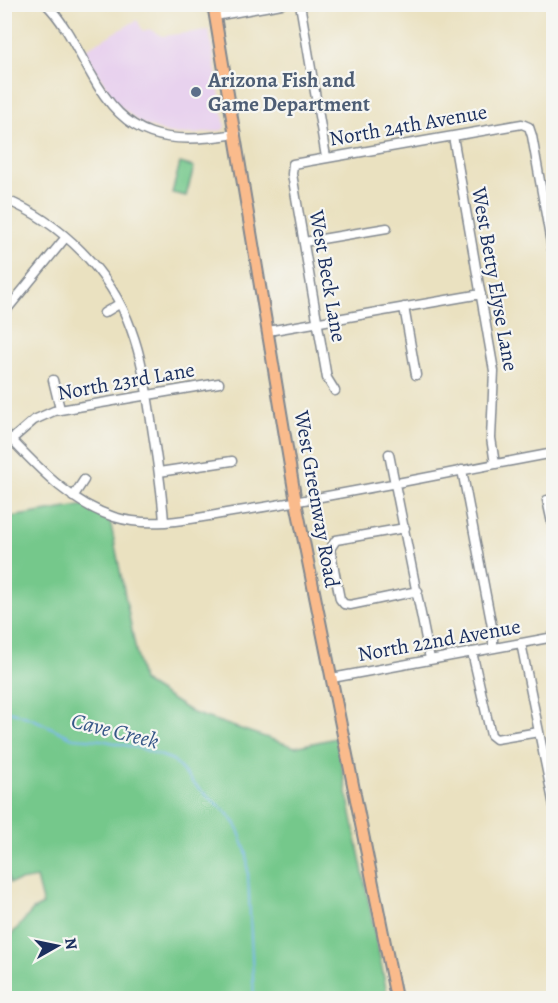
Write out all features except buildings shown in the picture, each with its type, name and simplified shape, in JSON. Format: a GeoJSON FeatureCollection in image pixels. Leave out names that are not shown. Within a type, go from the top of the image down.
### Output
{"type":"FeatureCollection","features":[{"type":"Feature","properties":{"kind":"main road","name":"West Greenway Road"},"geometry":{"type":"LineString","coordinates":[[214,10],[296,502],[396,999]]}},
{"type":"Feature","properties":{"kind":"street"},"geometry":{"type":"LineString","coordinates":[[46,4],[72,38],[104,96],[119,114],[152,134],[169,139],[195,140],[236,134]]}},
{"type":"Feature","properties":{"kind":"street"},"geometry":{"type":"LineString","coordinates":[[214,10],[282,4]]}},
{"type":"Feature","properties":{"kind":"street"},"geometry":{"type":"LineString","coordinates":[[300,4],[326,157]]}},
{"type":"Feature","properties":{"kind":"street","name":"North 24th Avenue"},"geometry":{"type":"LineString","coordinates":[[293,165],[326,157],[522,124],[529,128],[554,260]]}},
{"type":"Feature","properties":{"kind":"street","name":"West Betty Elyse Lane"},"geometry":{"type":"LineString","coordinates":[[453,136],[494,371],[490,438],[495,464]]}},
{"type":"Feature","properties":{"kind":"street","name":"West Beck Lane"},"geometry":{"type":"LineString","coordinates":[[293,165],[292,174],[327,378],[335,391]]}},
{"type":"Feature","properties":{"kind":"street"},"geometry":{"type":"LineString","coordinates":[[4,199],[35,214],[66,237],[91,262],[119,304],[132,331],[147,394],[164,522]]}},
{"type":"Feature","properties":{"kind":"street"},"geometry":{"type":"LineString","coordinates":[[304,242],[387,228]]}},
{"type":"Feature","properties":{"kind":"street"},"geometry":{"type":"LineString","coordinates":[[4,313],[66,237]]}},
{"type":"Feature","properties":{"kind":"street"},"geometry":{"type":"LineString","coordinates":[[268,331],[481,294]]}},
{"type":"Feature","properties":{"kind":"street"},"geometry":{"type":"LineString","coordinates":[[104,313],[119,304]]}},
{"type":"Feature","properties":{"kind":"street"},"geometry":{"type":"LineString","coordinates":[[404,307],[416,375]]}},
{"type":"Feature","properties":{"kind":"street"},"geometry":{"type":"LineString","coordinates":[[53,380],[60,409]]}},
{"type":"Feature","properties":{"kind":"street","name":"North 23rd Lane"},"geometry":{"type":"LineString","coordinates":[[4,447],[34,420],[60,409],[219,383]]}},
{"type":"Feature","properties":{"kind":"street"},"geometry":{"type":"LineString","coordinates":[[4,432],[73,497],[117,518],[164,522],[296,502],[554,453]]}},
{"type":"Feature","properties":{"kind":"street"},"geometry":{"type":"LineString","coordinates":[[389,454],[430,659]]}},
{"type":"Feature","properties":{"kind":"street"},"geometry":{"type":"LineString","coordinates":[[159,472],[232,461]]}},
{"type":"Feature","properties":{"kind":"street"},"geometry":{"type":"LineString","coordinates":[[462,470],[493,632],[493,648]]}},
{"type":"Feature","properties":{"kind":"street"},"geometry":{"type":"LineString","coordinates":[[73,497],[84,480]]}},
{"type":"Feature","properties":{"kind":"street"},"geometry":{"type":"LineString","coordinates":[[547,500],[554,532]]}},
{"type":"Feature","properties":{"kind":"street"},"geometry":{"type":"LineString","coordinates":[[405,528],[336,540],[332,544],[330,549],[340,599],[344,604],[418,591]]}},
{"type":"Feature","properties":{"kind":"street","name":"North 22nd Avenue"},"geometry":{"type":"LineString","coordinates":[[332,678],[554,637]]}},
{"type":"Feature","properties":{"kind":"street"},"geometry":{"type":"LineString","coordinates":[[521,643],[554,806]]}},
{"type":"Feature","properties":{"kind":"street"},"geometry":{"type":"LineString","coordinates":[[472,652],[491,735],[496,739],[502,739],[539,732]]}},
{"type":"Feature","properties":{"kind":"shaded area"},"geometry":{"type":"Polygon","coordinates":[[[137,20],[143,31],[149,29],[162,36],[209,30],[225,126],[223,130],[197,134],[169,134],[140,123],[116,103],[84,50],[137,20]]]}},
{"type":"Feature","properties":{"kind":"green space"},"geometry":{"type":"Polygon","coordinates":[[[180,163],[194,167],[186,196],[172,193],[180,163]]]}},
{"type":"Feature","properties":{"kind":"green space"},"geometry":{"type":"Polygon","coordinates":[[[86,505],[109,515],[142,681],[193,713],[295,747],[336,738],[388,998],[5,998],[5,942],[33,910],[43,905],[36,878],[10,883],[5,865],[5,518],[86,505]]]}},
{"type":"Feature","properties":{"kind":"waterway","name":"Cave Creek"},"geometry":{"type":"LineString","coordinates":[[4,709],[35,720],[73,738],[101,740],[143,749],[173,760],[195,785],[226,812],[236,824],[247,854],[254,998]]}},
{"type":"Feature","properties":{"kind":"place","name":"Arizona Fish and Game Department"},"geometry":{"type":"Point","coordinates":[196,92]}}]}
